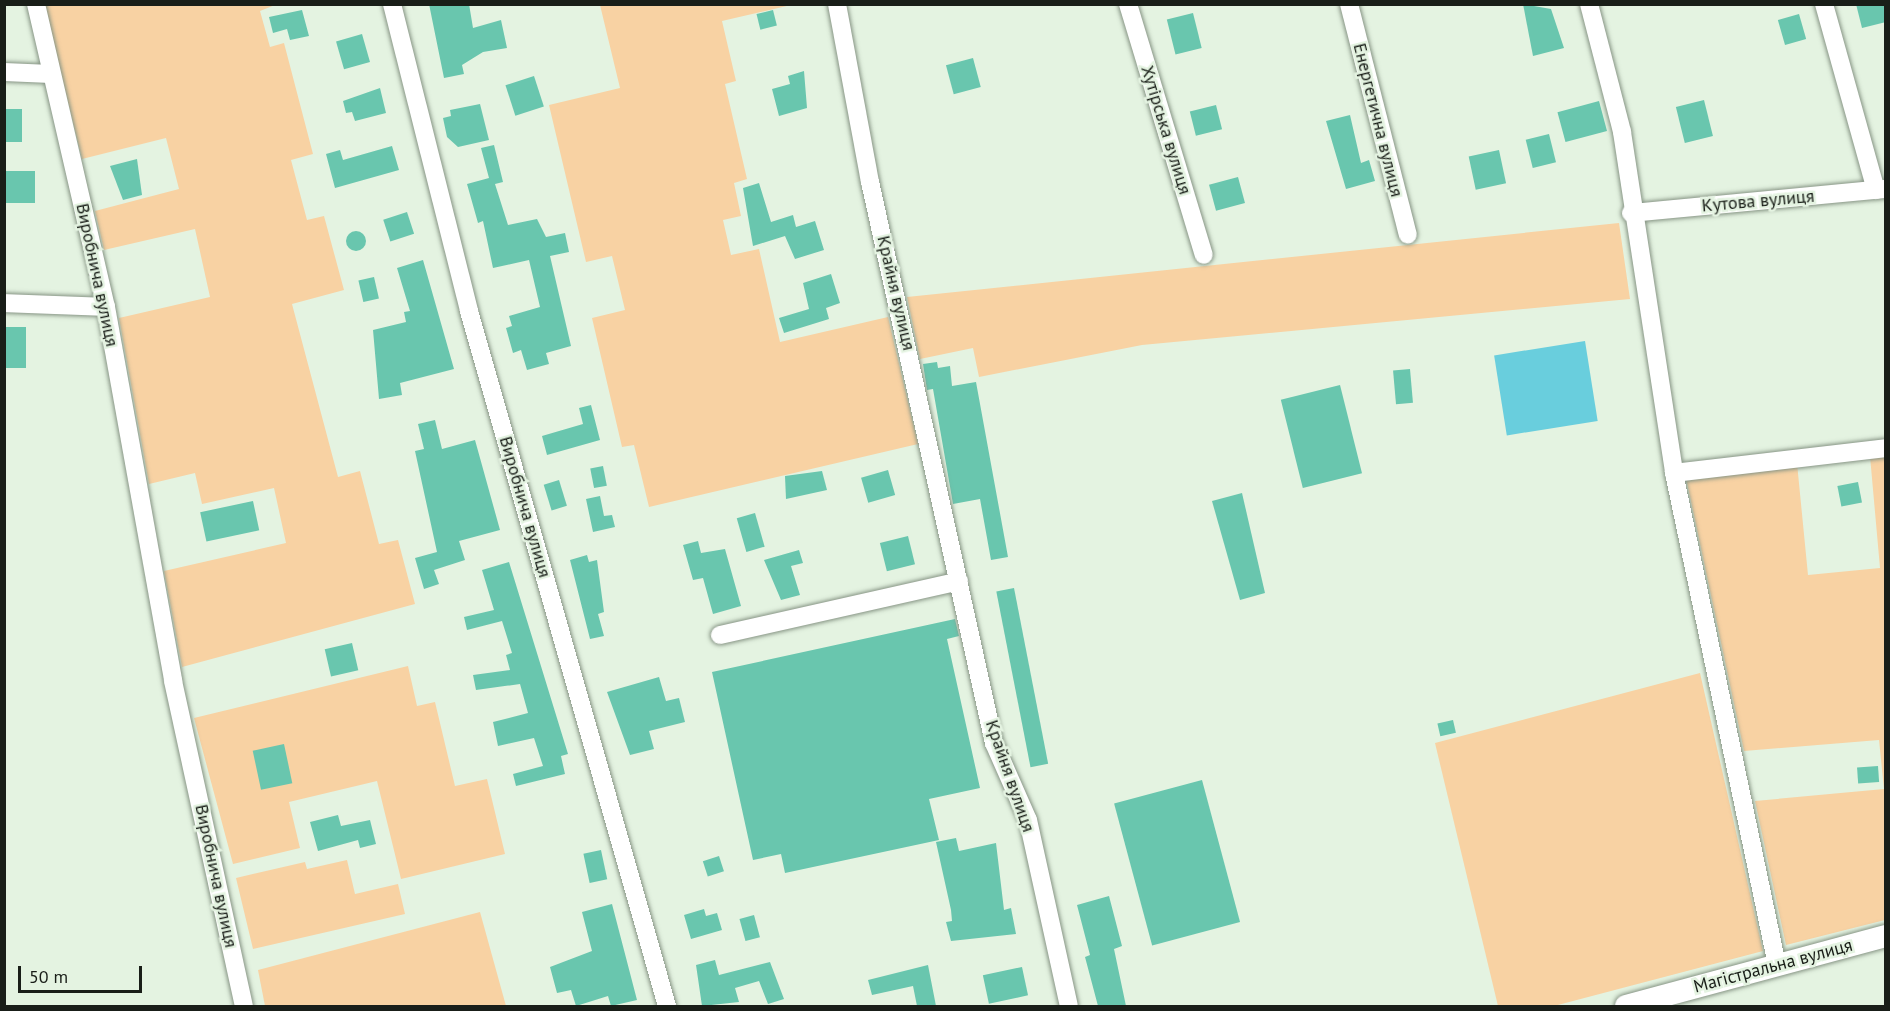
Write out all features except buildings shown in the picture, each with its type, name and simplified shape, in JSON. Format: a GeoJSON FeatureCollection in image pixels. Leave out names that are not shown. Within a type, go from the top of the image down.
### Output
{"type":"FeatureCollection","features":[{"type":"Feature","properties":{"kind":"street","name":"Виробнича вулиця"},"geometry":{"type":"LineString","coordinates":[[36,4],[106,307],[173,681],[244,1006]]}},
{"type":"Feature","properties":{"kind":"street","name":"Виробнича вулиця"},"geometry":{"type":"LineString","coordinates":[[393,4],[469,311],[667,1006]]}},
{"type":"Feature","properties":{"kind":"street","name":"Крайня вулиця"},"geometry":{"type":"LineString","coordinates":[[837,4],[870,182],[994,743],[1028,820],[1069,1006]]}},
{"type":"Feature","properties":{"kind":"street","name":"Хутірська вулиця"},"geometry":{"type":"LineString","coordinates":[[1128,4],[1204,255]]}},
{"type":"Feature","properties":{"kind":"street","name":"Енергетична вулиця"},"geometry":{"type":"LineString","coordinates":[[1349,4],[1408,235]]}},
{"type":"Feature","properties":{"kind":"street"},"geometry":{"type":"LineString","coordinates":[[1589,4],[1622,132],[1630,213],[1674,474],[1777,965]]}},
{"type":"Feature","properties":{"kind":"street"},"geometry":{"type":"LineString","coordinates":[[1824,4],[1881,189]]}},
{"type":"Feature","properties":{"kind":"street"},"geometry":{"type":"LineString","coordinates":[[4,72],[51,74]]}},
{"type":"Feature","properties":{"kind":"street","name":"Кутова вулиця"},"geometry":{"type":"LineString","coordinates":[[1630,213],[1881,189]]}},
{"type":"Feature","properties":{"kind":"street"},"geometry":{"type":"LineString","coordinates":[[4,303],[106,307]]}},
{"type":"Feature","properties":{"kind":"street"},"geometry":{"type":"LineString","coordinates":[[1674,474],[1886,448]]}},
{"type":"Feature","properties":{"kind":"street"},"geometry":{"type":"LineString","coordinates":[[720,635],[959,581]]}},
{"type":"Feature","properties":{"kind":"street","name":"Магістральна вулиця"},"geometry":{"type":"LineString","coordinates":[[1626,1006],[1886,936]]}},
{"type":"Feature","properties":{"kind":"shaded area"},"geometry":{"type":"Polygon","coordinates":[[[44,5],[275,5],[260,11],[270,47],[284,43],[313,154],[291,160],[307,220],[324,216],[344,290],[292,304],[338,477],[360,471],[379,544],[398,540],[415,604],[182,667],[164,571],[286,543],[274,488],[202,504],[195,473],[149,484],[119,318],[210,297],[195,229],[104,250],[95,211],[179,189],[166,138],[82,159],[44,5]]]}},
{"type":"Feature","properties":{"kind":"shaded area"},"geometry":{"type":"Polygon","coordinates":[[[600,5],[791,5],[722,21],[736,81],[725,84],[747,179],[734,183],[741,216],[723,220],[731,255],[759,249],[780,342],[888,317],[918,444],[649,507],[634,445],[622,447],[592,318],[625,310],[612,256],[586,262],[549,105],[620,88],[600,5]]]}},
{"type":"Feature","properties":{"kind":"shaded area"},"geometry":{"type":"Polygon","coordinates":[[[1619,223],[1630,299],[1142,345],[979,377],[973,348],[920,359],[907,297],[1619,223]]]}},
{"type":"Feature","properties":{"kind":"shaded area"},"geometry":{"type":"Polygon","coordinates":[[[1885,455],[1885,920],[1786,945],[1755,801],[1884,789],[1879,740],[1744,751],[1686,478],[1797,463],[1808,575],[1880,568],[1870,456],[1885,455]]]}},
{"type":"Feature","properties":{"kind":"shaded area"},"geometry":{"type":"Polygon","coordinates":[[[408,666],[417,706],[435,702],[455,786],[487,779],[505,854],[401,879],[377,781],[289,802],[300,848],[233,864],[194,718],[408,666]]]}},
{"type":"Feature","properties":{"kind":"shaded area"},"geometry":{"type":"Polygon","coordinates":[[[1700,673],[1763,951],[1554,1006],[1498,1006],[1435,743],[1700,673]]]}},
{"type":"Feature","properties":{"kind":"shaded area"},"geometry":{"type":"Polygon","coordinates":[[[347,860],[355,894],[398,884],[405,914],[253,949],[236,878],[305,862],[307,869],[347,860]]]}},
{"type":"Feature","properties":{"kind":"shaded area"},"geometry":{"type":"Polygon","coordinates":[[[480,912],[506,1006],[265,1006],[258,970],[480,912]]]}},
{"type":"Feature","properties":{"kind":"water"},"geometry":{"type":"Polygon","coordinates":[[[1585,341],[1598,421],[1507,435],[1494,355],[1585,341]]]}}]}
